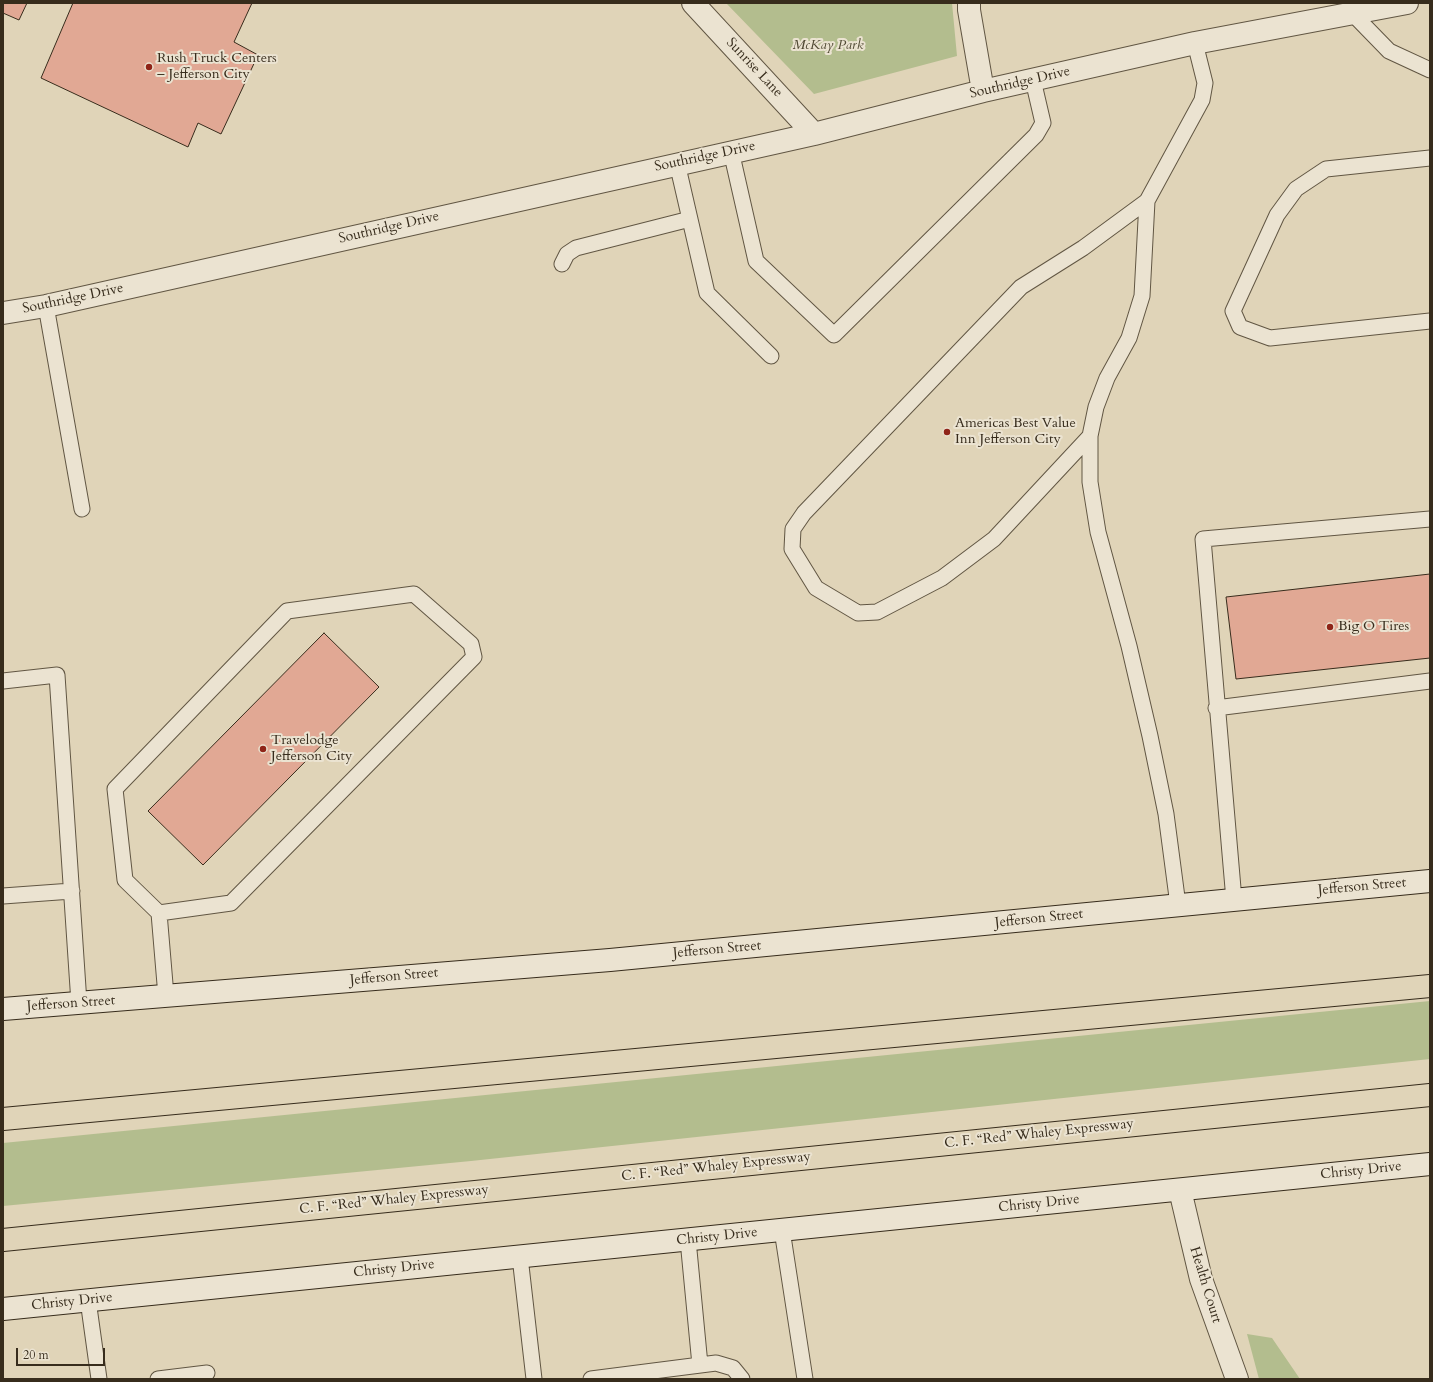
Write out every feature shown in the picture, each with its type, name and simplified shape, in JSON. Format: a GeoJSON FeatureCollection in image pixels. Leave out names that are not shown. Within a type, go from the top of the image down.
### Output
{"type":"FeatureCollection","features":[{"type":"Feature","properties":{"kind":"highway"},"geometry":{"type":"LineString","coordinates":[[3,1119],[1430,986]]}},
{"type":"Feature","properties":{"kind":"highway","name":"C. F. “Red” Whaley Expressway"},"geometry":{"type":"LineString","coordinates":[[3,1240],[1430,1095]]}},
{"type":"Feature","properties":{"kind":"street","name":"Sunrise Lane"},"geometry":{"type":"LineString","coordinates":[[693,3],[814,134]]}},
{"type":"Feature","properties":{"kind":"street"},"geometry":{"type":"LineString","coordinates":[[969,3],[983,91]]}},
{"type":"Feature","properties":{"kind":"street","name":"Southridge Drive"},"geometry":{"type":"LineString","coordinates":[[3,314],[46,306],[677,163],[814,134],[983,91],[1195,43],[1407,3]]}},
{"type":"Feature","properties":{"kind":"street","name":"Jefferson Street"},"geometry":{"type":"LineString","coordinates":[[3,1009],[610,960],[1430,881]]}},
{"type":"Feature","properties":{"kind":"street","name":"Christy Drive"},"geometry":{"type":"LineString","coordinates":[[3,1309],[1430,1164]]}},
{"type":"Feature","properties":{"kind":"street","name":"Health Court"},"geometry":{"type":"LineString","coordinates":[[1180,1190],[1201,1279],[1237,1379]]}},
{"type":"Feature","properties":{"kind":"lane"},"geometry":{"type":"LineString","coordinates":[[1352,13],[1389,51],[1430,70]]}},
{"type":"Feature","properties":{"kind":"lane"},"geometry":{"type":"LineString","coordinates":[[1090,436],[994,538],[942,578],[877,612],[858,613],[816,588],[792,549],[793,529],[804,513],[1021,287],[1083,248],[1147,201],[1202,100],[1205,83],[1195,43]]}},
{"type":"Feature","properties":{"kind":"lane"},"geometry":{"type":"LineString","coordinates":[[731,151],[756,261],[834,335],[1036,135],[1043,123],[1041,108],[1032,80]]}},
{"type":"Feature","properties":{"kind":"lane"},"geometry":{"type":"LineString","coordinates":[[1430,158],[1326,169],[1296,189],[1277,215],[1233,311],[1240,328],[1270,338],[1430,321]]}},
{"type":"Feature","properties":{"kind":"lane"},"geometry":{"type":"LineString","coordinates":[[677,163],[708,293],[771,356]]}},
{"type":"Feature","properties":{"kind":"lane"},"geometry":{"type":"LineString","coordinates":[[1147,201],[1142,296],[1129,338],[1107,378],[1096,407],[1090,436],[1090,482],[1098,532],[1129,646],[1150,736],[1166,814],[1178,905]]}},
{"type":"Feature","properties":{"kind":"lane"},"geometry":{"type":"LineString","coordinates":[[562,264],[567,254],[576,248],[690,219]]}},
{"type":"Feature","properties":{"kind":"lane"},"geometry":{"type":"LineString","coordinates":[[46,306],[82,509]]}},
{"type":"Feature","properties":{"kind":"lane"},"geometry":{"type":"LineString","coordinates":[[1234,900],[1216,708],[1203,539],[1430,519]]}},
{"type":"Feature","properties":{"kind":"lane"},"geometry":{"type":"LineString","coordinates":[[159,913],[231,903],[474,657],[471,644],[414,594],[287,611],[115,789],[125,880],[159,913],[166,996]]}},
{"type":"Feature","properties":{"kind":"lane"},"geometry":{"type":"LineString","coordinates":[[3,681],[57,675],[79,1003]]}},
{"type":"Feature","properties":{"kind":"lane"},"geometry":{"type":"LineString","coordinates":[[1216,708],[1430,681]]}},
{"type":"Feature","properties":{"kind":"lane"},"geometry":{"type":"LineString","coordinates":[[3,896],[72,891]]}},
{"type":"Feature","properties":{"kind":"lane"},"geometry":{"type":"LineString","coordinates":[[782,1230],[806,1379]]}},
{"type":"Feature","properties":{"kind":"lane"},"geometry":{"type":"LineString","coordinates":[[688,1240],[700,1365]]}},
{"type":"Feature","properties":{"kind":"lane"},"geometry":{"type":"LineString","coordinates":[[520,1257],[534,1379]]}},
{"type":"Feature","properties":{"kind":"lane"},"geometry":{"type":"LineString","coordinates":[[88,1300],[99,1379]]}},
{"type":"Feature","properties":{"kind":"lane"},"geometry":{"type":"LineString","coordinates":[[591,1379],[716,1363],[733,1368],[742,1379]]}},
{"type":"Feature","properties":{"kind":"lane"},"geometry":{"type":"LineString","coordinates":[[158,1379],[207,1373]]}},
{"type":"Feature","properties":{"kind":"green space","name":"McKay Park"},"geometry":{"type":"Polygon","coordinates":[[[726,3],[952,3],[957,56],[814,94],[726,3]]]}},
{"type":"Feature","properties":{"kind":"green space"},"geometry":{"type":"Polygon","coordinates":[[[1430,1001],[1430,1059],[471,1161],[3,1206],[3,1143],[1430,1001]]]}},
{"type":"Feature","properties":{"kind":"green space"},"geometry":{"type":"Polygon","coordinates":[[[1247,1334],[1272,1338],[1300,1379],[1259,1379],[1247,1334]]]}},
{"type":"Feature","properties":{"kind":"building"},"geometry":{"type":"Polygon","coordinates":[[[3,3],[27,3],[19,20],[3,13],[3,3]]]}},
{"type":"Feature","properties":{"kind":"building","name":"Rush Truck Centers – Jefferson City"},"geometry":{"type":"Polygon","coordinates":[[[73,3],[252,3],[234,42],[258,55],[221,134],[198,123],[188,147],[41,78],[73,3]]]}},
{"type":"Feature","properties":{"kind":"building","name":"Big O Tires"},"geometry":{"type":"Polygon","coordinates":[[[1430,574],[1430,658],[1236,679],[1226,597],[1430,574]]]}},
{"type":"Feature","properties":{"kind":"building","name":"Travelodge Jefferson City"},"geometry":{"type":"Polygon","coordinates":[[[324,633],[379,687],[203,865],[148,811],[324,633]]]}},
{"type":"Feature","properties":{"kind":"place","name":"Rush Truck Centers – Jefferson City"},"geometry":{"type":"Point","coordinates":[149,67]}},
{"type":"Feature","properties":{"kind":"place","name":"Americas Best Value Inn Jefferson City"},"geometry":{"type":"Point","coordinates":[947,432]}},
{"type":"Feature","properties":{"kind":"place","name":"Big O Tires"},"geometry":{"type":"Point","coordinates":[1330,627]}},
{"type":"Feature","properties":{"kind":"place","name":"Travelodge Jefferson City"},"geometry":{"type":"Point","coordinates":[263,749]}}]}
